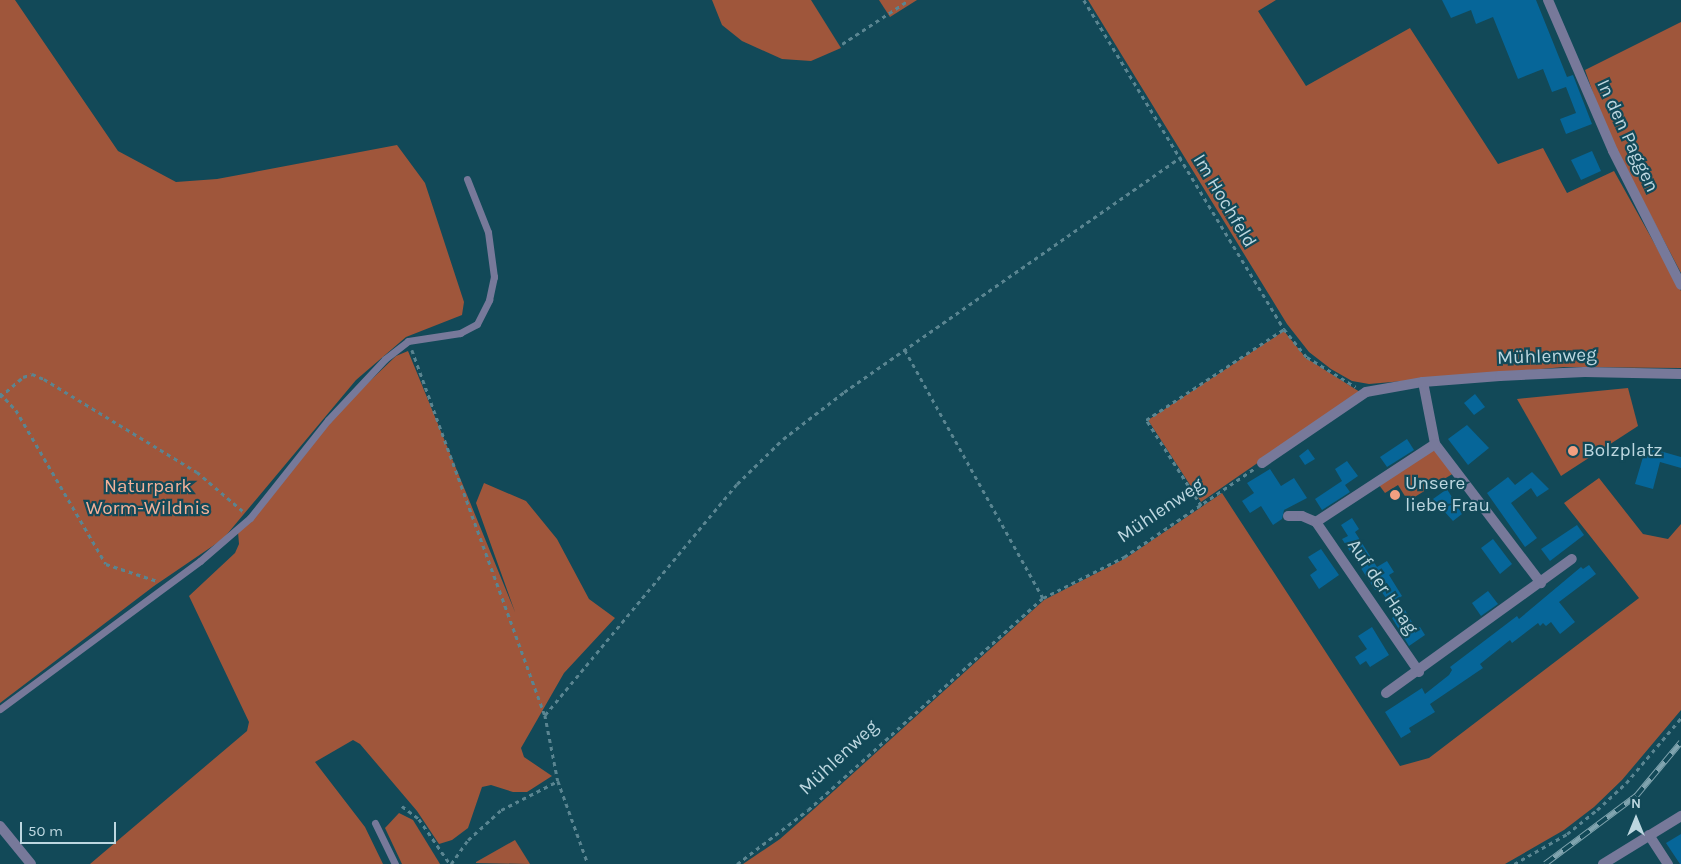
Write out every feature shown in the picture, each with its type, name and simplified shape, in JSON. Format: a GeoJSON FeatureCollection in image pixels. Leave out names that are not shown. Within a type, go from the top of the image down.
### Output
{"type":"FeatureCollection","features":[{"type":"Feature","properties":{"kind":"street","name":"In den Paggen"},"geometry":{"type":"LineString","coordinates":[[1548,0],[1613,152],[1681,284]]}},
{"type":"Feature","properties":{"kind":"street","name":"Mühlenweg"},"geometry":{"type":"LineString","coordinates":[[1262,463],[1366,392],[1423,382],[1585,372],[1681,374]]}},
{"type":"Feature","properties":{"kind":"street"},"geometry":{"type":"LineString","coordinates":[[1423,382],[1435,444],[1541,582]]}},
{"type":"Feature","properties":{"kind":"street"},"geometry":{"type":"LineString","coordinates":[[1288,516],[1302,516],[1316,522],[1435,444]]}},
{"type":"Feature","properties":{"kind":"street","name":"Auf der Haag"},"geometry":{"type":"LineString","coordinates":[[1316,522],[1419,672]]}},
{"type":"Feature","properties":{"kind":"street"},"geometry":{"type":"LineString","coordinates":[[1386,693],[1419,672],[1572,559]]}},
{"type":"Feature","properties":{"kind":"street"},"geometry":{"type":"LineString","coordinates":[[1603,864],[1681,816]]}},
{"type":"Feature","properties":{"kind":"street"},"geometry":{"type":"LineString","coordinates":[[0,826],[31,864]]}},
{"type":"Feature","properties":{"kind":"street"},"geometry":{"type":"LineString","coordinates":[[1649,835],[1668,864]]}},
{"type":"Feature","properties":{"kind":"lane"},"geometry":{"type":"LineString","coordinates":[[0,709],[167,584],[250,518],[361,382],[408,341],[460,333],[477,324],[489,300],[494,277],[488,232],[467,179]]}},
{"type":"Feature","properties":{"kind":"lane"},"geometry":{"type":"LineString","coordinates":[[375,823],[395,864]]}},
{"type":"Feature","properties":{"kind":"path"},"geometry":{"type":"LineString","coordinates":[[842,44],[909,0]]}},
{"type":"Feature","properties":{"kind":"path","name":"Im Hochfeld"},"geometry":{"type":"LineString","coordinates":[[1084,0],[1284,329],[1307,357],[1366,392]]}},
{"type":"Feature","properties":{"kind":"path"},"geometry":{"type":"LineString","coordinates":[[546,715],[757,463],[844,392],[1181,157]]}},
{"type":"Feature","properties":{"kind":"path"},"geometry":{"type":"LineString","coordinates":[[1201,506],[1146,420],[1284,329]]}},
{"type":"Feature","properties":{"kind":"path"},"geometry":{"type":"LineString","coordinates":[[408,341],[546,715],[558,781],[588,864]]}},
{"type":"Feature","properties":{"kind":"path"},"geometry":{"type":"LineString","coordinates":[[905,350],[1043,598]]}},
{"type":"Feature","properties":{"kind":"path"},"geometry":{"type":"LineString","coordinates":[[167,584],[106,564],[16,410],[0,395],[23,377],[32,374],[44,379],[197,472],[250,518]]}},
{"type":"Feature","properties":{"kind":"path","name":"Mühlenweg"},"geometry":{"type":"LineString","coordinates":[[737,864],[808,810],[1043,598],[1124,557],[1262,463]]}},
{"type":"Feature","properties":{"kind":"path"},"geometry":{"type":"LineString","coordinates":[[1514,864],[1568,834],[1597,810],[1626,783],[1681,718]]}},
{"type":"Feature","properties":{"kind":"path"},"geometry":{"type":"LineString","coordinates":[[402,806],[419,819],[450,864],[468,840],[501,810],[558,781]]}},
{"type":"Feature","properties":{"kind":"green space","name":"Naturpark Worm-Wildnis"},"geometry":{"type":"Polygon","coordinates":[[[0,0],[15,0],[118,151],[176,182],[217,179],[397,145],[425,183],[464,302],[462,315],[406,337],[356,380],[223,539],[154,586],[0,703],[0,0]]]}},
{"type":"Feature","properties":{"kind":"green space"},"geometry":{"type":"Polygon","coordinates":[[[712,0],[811,0],[841,48],[811,61],[782,59],[742,41],[722,25],[712,0]]]}},
{"type":"Feature","properties":{"kind":"green space"},"geometry":{"type":"Polygon","coordinates":[[[879,0],[917,0],[890,17],[879,0]]]}},
{"type":"Feature","properties":{"kind":"green space"},"geometry":{"type":"Polygon","coordinates":[[[1088,0],[1276,0],[1258,11],[1306,86],[1410,28],[1498,164],[1543,148],[1567,193],[1614,171],[1681,291],[1681,368],[1564,367],[1369,384],[1352,381],[1331,369],[1309,352],[1287,324],[1088,0]]]}},
{"type":"Feature","properties":{"kind":"green space"},"geometry":{"type":"Polygon","coordinates":[[[1681,22],[1681,273],[1608,135],[1585,70],[1681,22]]]}},
{"type":"Feature","properties":{"kind":"green space"},"geometry":{"type":"Polygon","coordinates":[[[1284,331],[1306,358],[1360,392],[1201,502],[1148,420],[1284,331]]]}},
{"type":"Feature","properties":{"kind":"green space"},"geometry":{"type":"Polygon","coordinates":[[[408,351],[515,612],[476,503],[484,483],[526,501],[557,539],[589,599],[615,618],[564,673],[521,748],[524,757],[552,776],[527,792],[513,792],[491,785],[482,787],[468,828],[452,840],[439,844],[417,811],[360,744],[353,740],[315,762],[365,827],[383,864],[90,864],[247,731],[249,722],[189,596],[235,553],[239,544],[238,532],[347,403],[396,356],[408,351]]]}},
{"type":"Feature","properties":{"kind":"green space","name":"Bolzplatz"},"geometry":{"type":"Polygon","coordinates":[[[1628,388],[1638,426],[1561,476],[1517,399],[1628,388]]]}},
{"type":"Feature","properties":{"kind":"green space"},"geometry":{"type":"Polygon","coordinates":[[[1435,448],[1454,473],[1408,501],[1398,485],[1385,493],[1379,485],[1435,448]]]}},
{"type":"Feature","properties":{"kind":"green space"},"geometry":{"type":"Polygon","coordinates":[[[1599,478],[1643,534],[1668,539],[1681,524],[1681,710],[1622,780],[1594,807],[1564,830],[1505,864],[743,864],[780,839],[1044,600],[1126,558],[1222,493],[1400,766],[1429,758],[1639,598],[1564,503],[1599,478]]]}},
{"type":"Feature","properties":{"kind":"green space"},"geometry":{"type":"Polygon","coordinates":[[[399,813],[413,820],[440,864],[402,864],[385,828],[399,813]]]}},
{"type":"Feature","properties":{"kind":"green space"},"geometry":{"type":"Polygon","coordinates":[[[515,840],[530,864],[476,863],[476,862],[515,840]]]}},
{"type":"Feature","properties":{"kind":"building"},"geometry":{"type":"Polygon","coordinates":[[[1442,0],[1536,0],[1567,77],[1573,75],[1592,124],[1566,134],[1560,119],[1576,113],[1566,87],[1552,92],[1543,69],[1518,79],[1493,17],[1476,24],[1471,10],[1451,18],[1442,0]]]}},
{"type":"Feature","properties":{"kind":"building"},"geometry":{"type":"Polygon","coordinates":[[[1592,151],[1601,171],[1581,180],[1571,160],[1592,151]]]}},
{"type":"Feature","properties":{"kind":"building"},"geometry":{"type":"Polygon","coordinates":[[[1475,394],[1485,407],[1474,415],[1464,403],[1475,394]]]}},
{"type":"Feature","properties":{"kind":"building"},"geometry":{"type":"Polygon","coordinates":[[[1467,425],[1489,448],[1468,465],[1448,439],[1467,425]]]}},
{"type":"Feature","properties":{"kind":"building"},"geometry":{"type":"Polygon","coordinates":[[[1407,439],[1414,450],[1387,467],[1380,457],[1407,439]]]}},
{"type":"Feature","properties":{"kind":"building"},"geometry":{"type":"Polygon","coordinates":[[[1646,447],[1681,457],[1681,468],[1660,462],[1653,489],[1635,484],[1646,447]]]}},
{"type":"Feature","properties":{"kind":"building"},"geometry":{"type":"Polygon","coordinates":[[[1308,449],[1315,459],[1305,465],[1299,456],[1308,449]]]}},
{"type":"Feature","properties":{"kind":"building"},"geometry":{"type":"Polygon","coordinates":[[[1347,461],[1358,476],[1345,485],[1350,492],[1322,510],[1315,499],[1342,481],[1335,469],[1347,461]]]}},
{"type":"Feature","properties":{"kind":"building"},"geometry":{"type":"Polygon","coordinates":[[[1270,469],[1281,486],[1294,478],[1307,498],[1284,510],[1282,519],[1273,525],[1261,506],[1250,513],[1242,501],[1254,493],[1247,483],[1270,469]]]}},
{"type":"Feature","properties":{"kind":"building"},"geometry":{"type":"Polygon","coordinates":[[[1532,472],[1549,489],[1537,497],[1531,488],[1511,503],[1537,538],[1525,547],[1487,493],[1508,477],[1515,485],[1532,472]]]}},
{"type":"Feature","properties":{"kind":"building"},"geometry":{"type":"Polygon","coordinates":[[[1447,489],[1462,514],[1453,521],[1433,499],[1447,489]]]}},
{"type":"Feature","properties":{"kind":"building"},"geometry":{"type":"Polygon","coordinates":[[[1352,518],[1359,529],[1355,532],[1377,567],[1387,561],[1394,572],[1389,575],[1402,596],[1390,604],[1379,588],[1375,590],[1342,539],[1348,536],[1341,525],[1352,518]]]}},
{"type":"Feature","properties":{"kind":"building"},"geometry":{"type":"Polygon","coordinates":[[[1577,525],[1584,535],[1550,561],[1541,549],[1577,525]]]}},
{"type":"Feature","properties":{"kind":"building"},"geometry":{"type":"Polygon","coordinates":[[[1493,539],[1512,564],[1500,574],[1481,548],[1493,539]]]}},
{"type":"Feature","properties":{"kind":"building"},"geometry":{"type":"Polygon","coordinates":[[[1321,549],[1339,575],[1319,589],[1310,575],[1317,570],[1308,557],[1321,549]]]}},
{"type":"Feature","properties":{"kind":"building"},"geometry":{"type":"Polygon","coordinates":[[[1589,565],[1596,574],[1559,602],[1575,622],[1560,634],[1551,622],[1546,626],[1543,623],[1540,626],[1538,623],[1512,643],[1510,640],[1480,664],[1483,668],[1430,704],[1435,712],[1409,728],[1411,732],[1401,738],[1385,712],[1422,688],[1425,694],[1449,675],[1452,670],[1450,667],[1517,616],[1519,619],[1581,567],[1583,569],[1589,565]]]}},
{"type":"Feature","properties":{"kind":"building"},"geometry":{"type":"Polygon","coordinates":[[[1488,591],[1498,604],[1481,616],[1472,603],[1488,591]]]}},
{"type":"Feature","properties":{"kind":"building"},"geometry":{"type":"Polygon","coordinates":[[[1405,610],[1416,629],[1420,627],[1425,635],[1409,646],[1392,618],[1405,610]]]}},
{"type":"Feature","properties":{"kind":"building"},"geometry":{"type":"Polygon","coordinates":[[[1372,627],[1389,655],[1370,667],[1366,661],[1360,665],[1355,657],[1367,649],[1358,636],[1372,627]]]}},
{"type":"Feature","properties":{"kind":"building"},"geometry":{"type":"Polygon","coordinates":[[[1681,834],[1681,864],[1680,864],[1666,843],[1681,834]]]}},
{"type":"Feature","properties":{"kind":"railway"},"geometry":{"type":"LineString","coordinates":[[1545,864],[1636,796],[1681,742]]}},
{"type":"Feature","properties":{"kind":"place","name":"Bolzplatz"},"geometry":{"type":"Point","coordinates":[1573,451]}},
{"type":"Feature","properties":{"kind":"place","name":"Unsere liebe Frau"},"geometry":{"type":"Point","coordinates":[1395,495]}}]}
